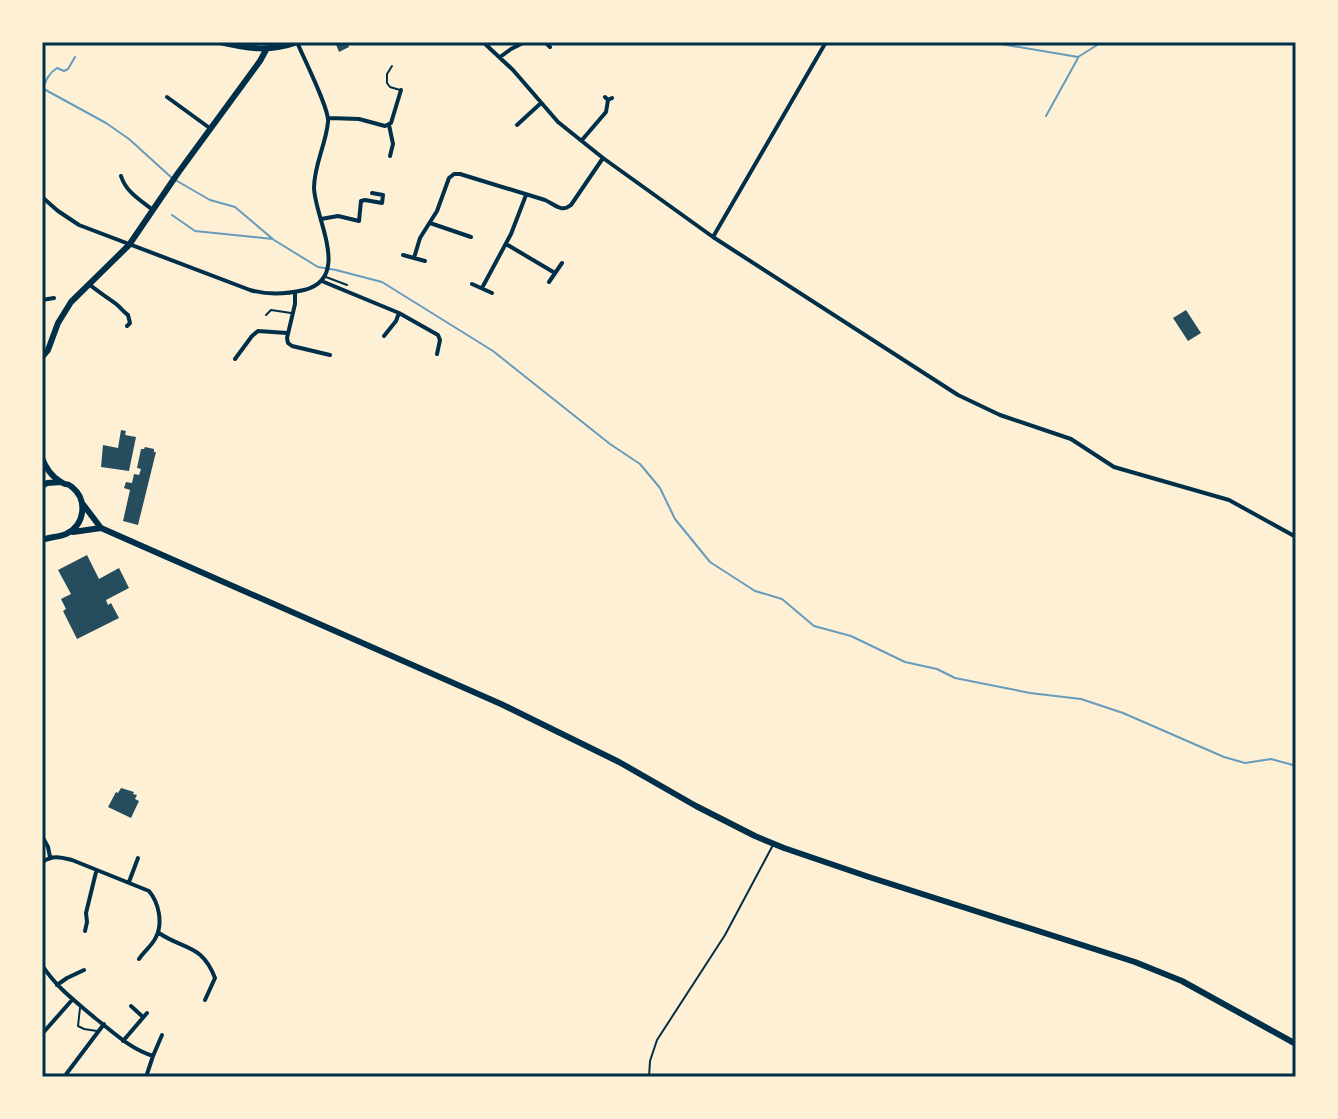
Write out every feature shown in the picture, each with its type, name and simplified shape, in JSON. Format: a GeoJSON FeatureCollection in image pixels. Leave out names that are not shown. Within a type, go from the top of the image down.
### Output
{"type":"FeatureCollection","features":[{"type":"Feature","properties":{"kind":"main road"},"geometry":{"type":"LineString","coordinates":[[220,42],[266,50],[298,42]]}},
{"type":"Feature","properties":{"kind":"main road"},"geometry":{"type":"LineString","coordinates":[[42,357],[71,302],[129,245],[266,50]]}},
{"type":"Feature","properties":{"kind":"main road"},"geometry":{"type":"LineString","coordinates":[[42,458],[50,473],[73,488],[81,498],[81,519],[69,533]]}},
{"type":"Feature","properties":{"kind":"main road"},"geometry":{"type":"LineString","coordinates":[[42,486],[61,482]]}},
{"type":"Feature","properties":{"kind":"main road"},"geometry":{"type":"LineString","coordinates":[[82,503],[101,528],[501,704],[774,844],[1135,962],[1182,981],[1296,1044]]}},
{"type":"Feature","properties":{"kind":"main road"},"geometry":{"type":"LineString","coordinates":[[42,540],[101,528]]}},
{"type":"Feature","properties":{"kind":"main road"},"geometry":{"type":"LineString","coordinates":[[42,532],[55,536]]}},
{"type":"Feature","properties":{"kind":"street"},"geometry":{"type":"LineString","coordinates":[[42,197],[79,225],[255,291],[295,292],[314,287],[325,277],[328,262],[316,202],[315,179],[329,118],[298,42]]}},
{"type":"Feature","properties":{"kind":"street"},"geometry":{"type":"LineString","coordinates":[[483,42],[558,122],[603,158],[713,237],[968,401],[1000,415],[1061,434],[1114,467],[1229,500],[1296,537]]}},
{"type":"Feature","properties":{"kind":"street"},"geometry":{"type":"LineString","coordinates":[[500,57],[525,42]]}},
{"type":"Feature","properties":{"kind":"street"},"geometry":{"type":"LineString","coordinates":[[545,42],[550,47]]}},
{"type":"Feature","properties":{"kind":"street"},"geometry":{"type":"LineString","coordinates":[[713,237],[826,42]]}},
{"type":"Feature","properties":{"kind":"street"},"geometry":{"type":"LineString","coordinates":[[390,156],[393,144],[389,125],[401,90]]}},
{"type":"Feature","properties":{"kind":"street"},"geometry":{"type":"LineString","coordinates":[[167,97],[211,129]]}},
{"type":"Feature","properties":{"kind":"street"},"geometry":{"type":"LineString","coordinates":[[581,141],[606,112],[608,98]]}},
{"type":"Feature","properties":{"kind":"street"},"geometry":{"type":"LineString","coordinates":[[517,125],[541,103]]}},
{"type":"Feature","properties":{"kind":"street"},"geometry":{"type":"LineString","coordinates":[[329,118],[359,119],[389,125]]}},
{"type":"Feature","properties":{"kind":"street"},"geometry":{"type":"LineString","coordinates":[[414,258],[420,238],[440,205],[447,181],[454,174],[549,202],[560,209],[568,208],[603,158]]}},
{"type":"Feature","properties":{"kind":"street"},"geometry":{"type":"LineString","coordinates":[[121,176],[130,192],[153,210]]}},
{"type":"Feature","properties":{"kind":"street"},"geometry":{"type":"LineString","coordinates":[[321,219],[338,216],[359,221],[361,201],[382,203],[383,195],[372,193]]}},
{"type":"Feature","properties":{"kind":"street"},"geometry":{"type":"LineString","coordinates":[[482,288],[506,244],[526,195]]}},
{"type":"Feature","properties":{"kind":"street"},"geometry":{"type":"LineString","coordinates":[[430,223],[471,237]]}},
{"type":"Feature","properties":{"kind":"street"},"geometry":{"type":"LineString","coordinates":[[506,244],[555,273]]}},
{"type":"Feature","properties":{"kind":"street"},"geometry":{"type":"LineString","coordinates":[[403,255],[425,261]]}},
{"type":"Feature","properties":{"kind":"street"},"geometry":{"type":"LineString","coordinates":[[549,282],[562,263]]}},
{"type":"Feature","properties":{"kind":"street"},"geometry":{"type":"LineString","coordinates":[[325,277],[438,335],[437,354]]}},
{"type":"Feature","properties":{"kind":"street"},"geometry":{"type":"LineString","coordinates":[[89,284],[128,315],[130,323],[127,326]]}},
{"type":"Feature","properties":{"kind":"street"},"geometry":{"type":"LineString","coordinates":[[472,284],[492,293]]}},
{"type":"Feature","properties":{"kind":"street"},"geometry":{"type":"LineString","coordinates":[[295,292],[287,341],[292,346],[330,355]]}},
{"type":"Feature","properties":{"kind":"street"},"geometry":{"type":"LineString","coordinates":[[42,300],[54,298]]}},
{"type":"Feature","properties":{"kind":"street"},"geometry":{"type":"LineString","coordinates":[[384,336],[399,313]]}},
{"type":"Feature","properties":{"kind":"street"},"geometry":{"type":"LineString","coordinates":[[235,359],[258,331],[288,333]]}},
{"type":"Feature","properties":{"kind":"street"},"geometry":{"type":"LineString","coordinates":[[42,836],[50,857]]}},
{"type":"Feature","properties":{"kind":"street"},"geometry":{"type":"LineString","coordinates":[[42,862],[59,856],[149,891],[154,897],[159,917],[159,933],[139,959]]}},
{"type":"Feature","properties":{"kind":"street"},"geometry":{"type":"LineString","coordinates":[[129,882],[138,858]]}},
{"type":"Feature","properties":{"kind":"street"},"geometry":{"type":"LineString","coordinates":[[85,931],[96,871]]}},
{"type":"Feature","properties":{"kind":"street"},"geometry":{"type":"LineString","coordinates":[[87,922],[97,922]]}},
{"type":"Feature","properties":{"kind":"street"},"geometry":{"type":"LineString","coordinates":[[159,933],[196,950],[215,978]]}},
{"type":"Feature","properties":{"kind":"street"},"geometry":{"type":"LineString","coordinates":[[42,965],[57,985],[80,1006],[123,1041],[153,1056]]}},
{"type":"Feature","properties":{"kind":"street"},"geometry":{"type":"LineString","coordinates":[[57,985],[84,970]]}},
{"type":"Feature","properties":{"kind":"street"},"geometry":{"type":"LineString","coordinates":[[215,978],[224,979]]}},
{"type":"Feature","properties":{"kind":"street"},"geometry":{"type":"LineString","coordinates":[[205,1000],[215,978]]}},
{"type":"Feature","properties":{"kind":"street"},"geometry":{"type":"LineString","coordinates":[[42,1034],[73,1000]]}},
{"type":"Feature","properties":{"kind":"street"},"geometry":{"type":"LineString","coordinates":[[123,1041],[145,1015],[131,1006]]}},
{"type":"Feature","properties":{"kind":"street"},"geometry":{"type":"LineString","coordinates":[[64,1077],[104,1024]]}},
{"type":"Feature","properties":{"kind":"street"},"geometry":{"type":"LineString","coordinates":[[146,1077],[162,1035]]}},
{"type":"Feature","properties":{"kind":"lane"},"geometry":{"type":"LineString","coordinates":[[392,66],[387,74],[387,83],[401,90]]}},
{"type":"Feature","properties":{"kind":"lane"},"geometry":{"type":"LineString","coordinates":[[325,277],[347,285]]}},
{"type":"Feature","properties":{"kind":"lane"},"geometry":{"type":"LineString","coordinates":[[266,315],[271,310],[292,313]]}},
{"type":"Feature","properties":{"kind":"lane"},"geometry":{"type":"LineString","coordinates":[[649,1077],[650,1061],[657,1040],[725,935],[774,844]]}},
{"type":"Feature","properties":{"kind":"lane"},"geometry":{"type":"LineString","coordinates":[[80,1006],[78,1026],[98,1032]]}},
{"type":"Feature","properties":{"kind":"building"},"geometry":{"type":"Polygon","coordinates":[[[335,42],[347,42],[349,47],[339,52],[335,42]]]}},
{"type":"Feature","properties":{"kind":"building"},"geometry":{"type":"Polygon","coordinates":[[[1186,310],[1201,333],[1188,341],[1173,318],[1186,310]]]}},
{"type":"Feature","properties":{"kind":"building"},"geometry":{"type":"Polygon","coordinates":[[[121,430],[126,431],[125,435],[136,437],[129,471],[101,467],[103,445],[118,448],[121,430]]]}},
{"type":"Feature","properties":{"kind":"building"},"geometry":{"type":"Polygon","coordinates":[[[145,447],[156,452],[138,525],[123,521],[130,490],[124,488],[126,482],[132,483],[134,474],[139,475],[141,469],[137,468],[141,449],[145,447]]]}},
{"type":"Feature","properties":{"kind":"building"},"geometry":{"type":"Polygon","coordinates":[[[87,555],[99,579],[119,568],[129,588],[106,600],[119,618],[77,639],[63,611],[66,609],[61,599],[71,594],[58,570],[87,555]]]}},
{"type":"Feature","properties":{"kind":"building"},"geometry":{"type":"Polygon","coordinates":[[[121,788],[134,792],[137,795],[135,799],[139,801],[131,818],[108,807],[121,788]]]}},
{"type":"Feature","properties":{"kind":"waterway"},"geometry":{"type":"LineString","coordinates":[[989,42],[1078,57],[1102,42]]}},
{"type":"Feature","properties":{"kind":"waterway"},"geometry":{"type":"LineString","coordinates":[[43,88],[52,72],[57,68],[68,69],[75,57]]}},
{"type":"Feature","properties":{"kind":"waterway"},"geometry":{"type":"LineString","coordinates":[[1046,116],[1078,58]]}},
{"type":"Feature","properties":{"kind":"waterway"},"geometry":{"type":"LineString","coordinates":[[42,88],[106,123],[129,139],[172,178]]}},
{"type":"Feature","properties":{"kind":"waterway"},"geometry":{"type":"LineString","coordinates":[[177,181],[210,200],[235,207],[274,240],[318,267],[382,282],[493,351],[610,444],[640,464],[660,488],[675,519],[710,562],[755,591],[782,599],[814,626],[851,636],[905,662],[937,669],[955,678],[1030,693],[1081,699],[1123,713],[1224,757],[1245,763],[1271,759],[1293,765],[1296,770]]}},
{"type":"Feature","properties":{"kind":"waterway"},"geometry":{"type":"LineString","coordinates":[[172,215],[195,231],[273,239]]}}]}
